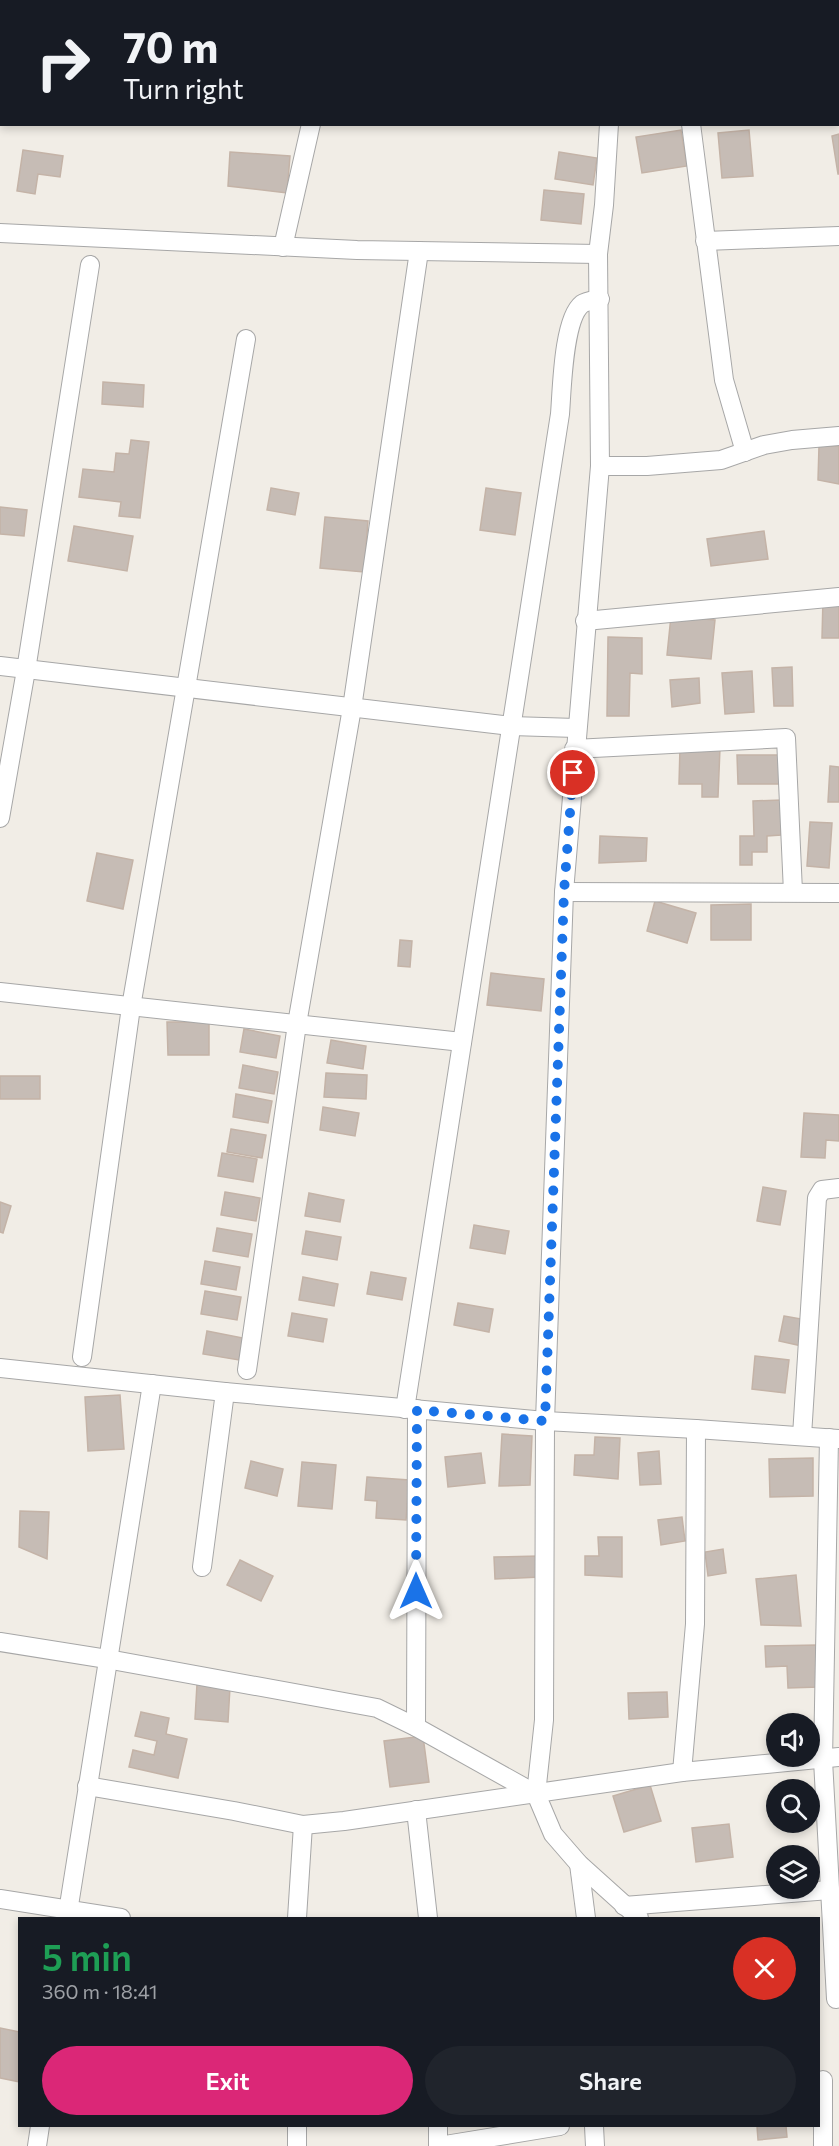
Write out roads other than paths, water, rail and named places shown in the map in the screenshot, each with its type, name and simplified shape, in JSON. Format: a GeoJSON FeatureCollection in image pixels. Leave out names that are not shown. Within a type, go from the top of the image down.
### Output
{"type":"FeatureCollection","features":[{"type":"Feature","properties":{"kind":"street"},"geometry":{"type":"LineString","coordinates":[[284,247],[311,126]]}},
{"type":"Feature","properties":{"kind":"street"},"geometry":{"type":"LineString","coordinates":[[609,126],[604,205],[598,254],[600,466],[574,749],[564,892],[545,1421],[544,1720],[536,1794],[553,1834],[579,1864],[638,1917]]}},
{"type":"Feature","properties":{"kind":"street"},"geometry":{"type":"LineString","coordinates":[[691,126],[724,380],[745,452]]}},
{"type":"Feature","properties":{"kind":"street"},"geometry":{"type":"LineString","coordinates":[[0,233],[284,247],[598,254]]}},
{"type":"Feature","properties":{"kind":"street"},"geometry":{"type":"LineString","coordinates":[[705,241],[839,236]]}},
{"type":"Feature","properties":{"kind":"street"},"geometry":{"type":"LineString","coordinates":[[247,1370],[297,1024],[352,708],[419,251]]}},
{"type":"Feature","properties":{"kind":"street"},"geometry":{"type":"LineString","coordinates":[[0,818],[26,670],[90,265]]}},
{"type":"Feature","properties":{"kind":"street"},"geometry":{"type":"LineString","coordinates":[[416,1726],[411,1409],[462,1042],[560,414],[568,331],[573,316],[583,303],[600,298]]}},
{"type":"Feature","properties":{"kind":"street"},"geometry":{"type":"LineString","coordinates":[[82,1357],[131,1006],[246,339]]}},
{"type":"Feature","properties":{"kind":"street"},"geometry":{"type":"LineString","coordinates":[[600,466],[647,466],[721,460],[764,445],[839,436]]}},
{"type":"Feature","properties":{"kind":"street"},"geometry":{"type":"LineString","coordinates":[[585,621],[839,597]]}},
{"type":"Feature","properties":{"kind":"street"},"geometry":{"type":"LineString","coordinates":[[0,666],[511,726],[576,728]]}},
{"type":"Feature","properties":{"kind":"street"},"geometry":{"type":"LineString","coordinates":[[574,749],[786,738],[793,892]]}},
{"type":"Feature","properties":{"kind":"street"},"geometry":{"type":"LineString","coordinates":[[564,892],[839,893]]}},
{"type":"Feature","properties":{"kind":"street"},"geometry":{"type":"LineString","coordinates":[[0,992],[462,1042]]}},
{"type":"Feature","properties":{"kind":"street"},"geometry":{"type":"LineString","coordinates":[[802,1436],[817,1198],[822,1190],[839,1188]]}},
{"type":"Feature","properties":{"kind":"street"},"geometry":{"type":"LineString","coordinates":[[0,1368],[225,1392],[545,1421],[834,1438],[831,2001]]}},
{"type":"Feature","properties":{"kind":"street"},"geometry":{"type":"LineString","coordinates":[[67,1914],[152,1384]]}},
{"type":"Feature","properties":{"kind":"street"},"geometry":{"type":"LineString","coordinates":[[202,1567],[225,1392]]}},
{"type":"Feature","properties":{"kind":"street"},"geometry":{"type":"LineString","coordinates":[[682,1772],[695,1624],[696,1429]]}},
{"type":"Feature","properties":{"kind":"street"},"geometry":{"type":"LineString","coordinates":[[0,1642],[377,1708],[416,1726],[536,1794]]}},
{"type":"Feature","properties":{"kind":"street"},"geometry":{"type":"LineString","coordinates":[[87,1786],[234,1810],[303,1825],[682,1772],[831,1759]]}},
{"type":"Feature","properties":{"kind":"street"},"geometry":{"type":"LineString","coordinates":[[416,1810],[428,1917]]}},
{"type":"Feature","properties":{"kind":"street"},"geometry":{"type":"LineString","coordinates":[[297,1917],[303,1825]]}},
{"type":"Feature","properties":{"kind":"street"},"geometry":{"type":"LineString","coordinates":[[579,1864],[586,1917]]}},
{"type":"Feature","properties":{"kind":"street"},"geometry":{"type":"LineString","coordinates":[[624,1906],[830,1890]]}},
{"type":"Feature","properties":{"kind":"street"},"geometry":{"type":"LineString","coordinates":[[0,1899],[67,1914],[108,1917]]}},
{"type":"Feature","properties":{"kind":"street"},"geometry":{"type":"LineString","coordinates":[[821,2078],[839,2093]]}},
{"type":"Feature","properties":{"kind":"street"},"geometry":{"type":"LineString","coordinates":[[821,2078],[823,2146]]}},
{"type":"Feature","properties":{"kind":"street"},"geometry":{"type":"LineString","coordinates":[[37,2146],[40,2127]]}},
{"type":"Feature","properties":{"kind":"street"},"geometry":{"type":"LineString","coordinates":[[297,2127],[297,2146]]}},
{"type":"Feature","properties":{"kind":"street"},"geometry":{"type":"LineString","coordinates":[[438,2127],[438,2146],[555,2127]]}},
{"type":"Feature","properties":{"kind":"street"},"geometry":{"type":"LineString","coordinates":[[594,2127],[595,2146]]}}]}
